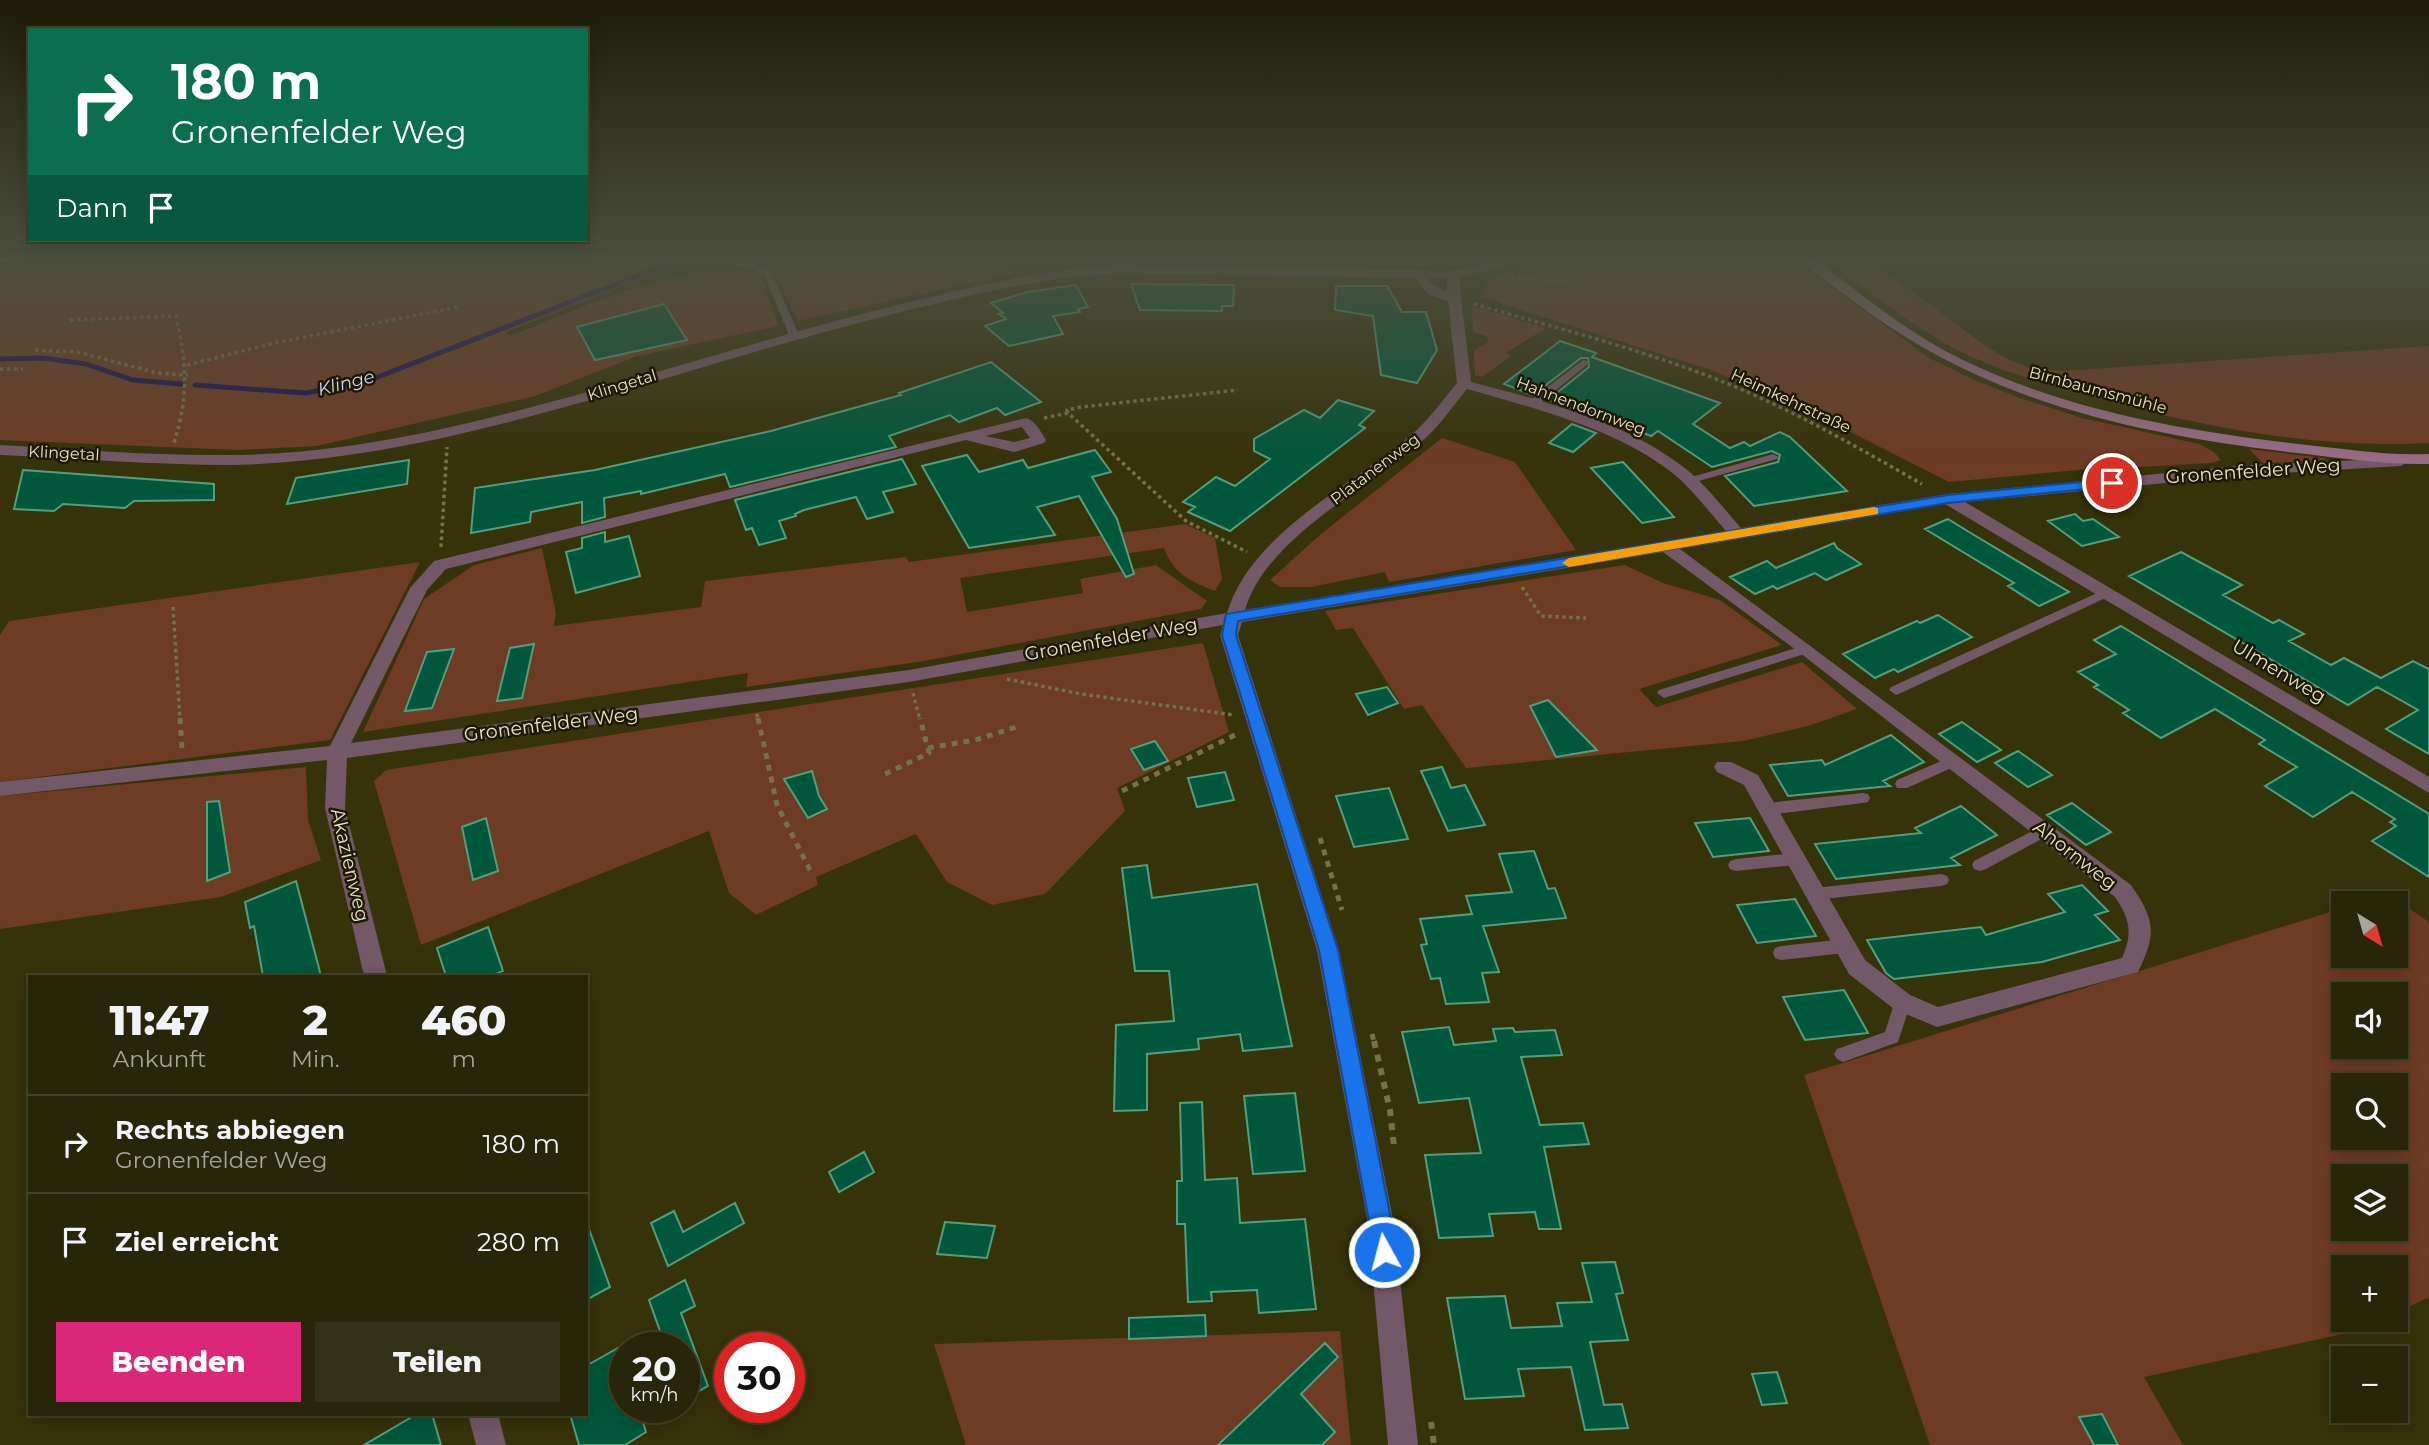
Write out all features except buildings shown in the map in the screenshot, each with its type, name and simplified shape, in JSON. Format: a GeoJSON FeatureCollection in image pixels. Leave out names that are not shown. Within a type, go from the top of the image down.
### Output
{"type":"FeatureCollection","features":[{"type":"Feature","properties":{"kind":"main road","name":"Birnbaumsmühle"},"geometry":{"type":"LineString","coordinates":[[1895,324],[1944,356],[2041,394],[2103,413],[2224,438],[2424,459]]}},
{"type":"Feature","properties":{"kind":"street","name":"Klingetal"},"geometry":{"type":"LineString","coordinates":[[0,450],[229,460],[290,457],[448,432],[546,408],[837,324]]}},
{"type":"Feature","properties":{"kind":"street"},"geometry":{"type":"LineString","coordinates":[[1458,324],[1464,359],[1464,384]]}},
{"type":"Feature","properties":{"kind":"street","name":"Hahnendornweg"},"geometry":{"type":"LineString","coordinates":[[1464,384],[1532,404],[1633,443],[1677,469],[1737,534]]}},
{"type":"Feature","properties":{"kind":"street","name":"Platanenweg"},"geometry":{"type":"LineString","coordinates":[[1232,618],[1243,589],[1264,561],[1327,505],[1419,437],[1464,384]]}},
{"type":"Feature","properties":{"kind":"street"},"geometry":{"type":"LineString","coordinates":[[338,752],[419,588],[440,565],[1026,422]]}},
{"type":"Feature","properties":{"kind":"street","name":"Gronenfelder Weg"},"geometry":{"type":"LineString","coordinates":[[0,789],[338,752],[909,676],[1232,618],[1948,499],[2249,470],[2424,459]]}},
{"type":"Feature","properties":{"kind":"street","name":"Ulmenweg"},"geometry":{"type":"LineString","coordinates":[[1948,499],[2108,592],[2429,786]]}},
{"type":"Feature","properties":{"kind":"street","name":"Ahornweg"},"geometry":{"type":"LineString","coordinates":[[1666,546],[1806,649],[2123,891],[2138,914],[2143,936],[2130,965],[1937,1017],[1902,1002],[1857,967],[1751,780],[1724,767]]}},
{"type":"Feature","properties":{"kind":"street"},"geometry":{"type":"LineString","coordinates":[[1232,618],[1229,635],[1328,950],[1381,1224],[1403,1445]]}},
{"type":"Feature","properties":{"kind":"street","name":"Akazienweg"},"geometry":{"type":"LineString","coordinates":[[338,752],[335,808],[376,975]]}},
{"type":"Feature","properties":{"kind":"street"},"geometry":{"type":"LineString","coordinates":[[484,1416],[491,1445]]}},
{"type":"Feature","properties":{"kind":"lane"},"geometry":{"type":"LineString","coordinates":[[790,324],[794,335]]}},
{"type":"Feature","properties":{"kind":"lane"},"geometry":{"type":"LineString","coordinates":[[1532,404],[1583,363]]}},
{"type":"Feature","properties":{"kind":"lane"},"geometry":{"type":"LineString","coordinates":[[1688,481],[1773,457]]}},
{"type":"Feature","properties":{"kind":"lane"},"geometry":{"type":"LineString","coordinates":[[1896,690],[2108,592]]}},
{"type":"Feature","properties":{"kind":"lane"},"geometry":{"type":"LineString","coordinates":[[1664,693],[1806,649]]}},
{"type":"Feature","properties":{"kind":"lane"},"geometry":{"type":"LineString","coordinates":[[1902,785],[1953,761]]}},
{"type":"Feature","properties":{"kind":"lane"},"geometry":{"type":"LineString","coordinates":[[1767,809],[1863,798]]}},
{"type":"Feature","properties":{"kind":"lane"},"geometry":{"type":"LineString","coordinates":[[1980,865],[2044,831]]}},
{"type":"Feature","properties":{"kind":"lane"},"geometry":{"type":"LineString","coordinates":[[1736,865],[1796,859]]}},
{"type":"Feature","properties":{"kind":"lane"},"geometry":{"type":"LineString","coordinates":[[1815,894],[1941,880]]}},
{"type":"Feature","properties":{"kind":"lane"},"geometry":{"type":"LineString","coordinates":[[1781,953],[1845,946]]}},
{"type":"Feature","properties":{"kind":"lane"},"geometry":{"type":"LineString","coordinates":[[1843,1054],[1892,1037],[1902,1002]]}},
{"type":"Feature","properties":{"kind":"path"},"geometry":{"type":"LineString","coordinates":[[169,457],[186,407],[188,375],[178,324]]}},
{"type":"Feature","properties":{"kind":"path"},"geometry":{"type":"LineString","coordinates":[[187,365],[274,343],[369,324]]}},
{"type":"Feature","properties":{"kind":"path","name":"Heimkehrstraße"},"geometry":{"type":"LineString","coordinates":[[1544,324],[1621,347],[1738,388],[1825,429],[1948,499]]}},
{"type":"Feature","properties":{"kind":"path"},"geometry":{"type":"LineString","coordinates":[[34,350],[78,352],[157,373],[188,375]]}},
{"type":"Feature","properties":{"kind":"path"},"geometry":{"type":"LineString","coordinates":[[0,369],[23,369]]}},
{"type":"Feature","properties":{"kind":"path"},"geometry":{"type":"LineString","coordinates":[[1068,413],[1067,410],[1081,407],[1238,390]]}},
{"type":"Feature","properties":{"kind":"path"},"geometry":{"type":"LineString","coordinates":[[1068,413],[1186,522],[1264,561]]}},
{"type":"Feature","properties":{"kind":"path"},"geometry":{"type":"LineString","coordinates":[[1026,422],[1068,413]]}},
{"type":"Feature","properties":{"kind":"path"},"geometry":{"type":"LineString","coordinates":[[440,565],[448,432]]}},
{"type":"Feature","properties":{"kind":"path"},"geometry":{"type":"LineString","coordinates":[[1513,572],[1541,616],[1586,618]]}},
{"type":"Feature","properties":{"kind":"path"},"geometry":{"type":"LineString","coordinates":[[173,607],[182,753],[175,769]]}},
{"type":"Feature","properties":{"kind":"path"},"geometry":{"type":"LineString","coordinates":[[885,774],[929,753],[909,676]]}},
{"type":"Feature","properties":{"kind":"path"},"geometry":{"type":"LineString","coordinates":[[1005,678],[1081,694],[1256,721]]}},
{"type":"Feature","properties":{"kind":"path"},"geometry":{"type":"LineString","coordinates":[[753,698],[777,805],[812,874]]}},
{"type":"Feature","properties":{"kind":"path"},"geometry":{"type":"LineString","coordinates":[[1122,791],[1256,721]]}},
{"type":"Feature","properties":{"kind":"path"},"geometry":{"type":"LineString","coordinates":[[928,748],[975,740],[1020,726]]}},
{"type":"Feature","properties":{"kind":"shaded area"},"geometry":{"type":"Polygon","coordinates":[[[0,324],[525,324],[506,332],[510,336],[539,324],[778,326],[637,356],[535,396],[317,446],[237,450],[0,440],[0,324]]]}},
{"type":"Feature","properties":{"kind":"shaded area"},"geometry":{"type":"Polygon","coordinates":[[[1473,324],[1534,324],[1546,328],[1506,353],[1511,356],[1482,377],[1475,375],[1474,350],[1488,342],[1487,336],[1473,332],[1473,324]]]}},
{"type":"Feature","properties":{"kind":"shaded area"},"geometry":{"type":"Polygon","coordinates":[[[1567,324],[1883,324],[1929,358],[1972,379],[2082,418],[2199,444],[2214,452],[2221,460],[2211,463],[2122,466],[1949,482],[1829,421],[1711,370],[1567,324]]]}},
{"type":"Feature","properties":{"kind":"shaded area"},"geometry":{"type":"Polygon","coordinates":[[[1915,324],[1957,324],[2010,360],[2032,369],[2062,371],[2429,346],[2429,443],[2385,444],[2298,439],[2168,416],[2027,378],[1972,357],[1915,324]]]}},
{"type":"Feature","properties":{"kind":"shaded area"},"geometry":{"type":"Polygon","coordinates":[[[1442,438],[1515,462],[1576,550],[1389,582],[1385,572],[1311,587],[1280,587],[1270,580],[1321,534],[1442,438]]]}},
{"type":"Feature","properties":{"kind":"shaded area"},"geometry":{"type":"Polygon","coordinates":[[[2249,449],[2324,458],[2327,461],[2263,463],[2249,449]]]}},
{"type":"Feature","properties":{"kind":"shaded area"},"geometry":{"type":"Polygon","coordinates":[[[1185,524],[1215,538],[1222,579],[1215,591],[1184,576],[1164,548],[960,578],[967,612],[1083,593],[1080,579],[1156,565],[1207,601],[1201,609],[924,661],[746,687],[748,673],[363,732],[424,599],[474,565],[542,548],[556,613],[554,626],[701,607],[705,581],[906,557],[909,562],[1185,524]]]}},
{"type":"Feature","properties":{"kind":"shaded area"},"geometry":{"type":"Polygon","coordinates":[[[420,562],[330,740],[0,782],[0,635],[9,621],[420,562]]]}},
{"type":"Feature","properties":{"kind":"shaded area"},"geometry":{"type":"Polygon","coordinates":[[[1625,565],[1663,583],[1720,600],[1782,645],[1639,689],[1656,707],[1802,662],[1857,709],[1808,726],[1743,741],[1466,768],[1422,705],[1404,709],[1353,628],[1336,630],[1325,611],[1625,565]]]}},
{"type":"Feature","properties":{"kind":"shaded area"},"geometry":{"type":"Polygon","coordinates":[[[1203,643],[1229,732],[1117,788],[1125,811],[1045,894],[992,905],[947,882],[916,834],[816,877],[818,885],[756,915],[729,893],[709,831],[421,945],[374,781],[386,770],[1203,643]]]}},
{"type":"Feature","properties":{"kind":"shaded area"},"geometry":{"type":"Polygon","coordinates":[[[306,767],[308,820],[321,860],[221,897],[0,929],[0,796],[306,767]]]}},
{"type":"Feature","properties":{"kind":"shaded area"},"geometry":{"type":"Polygon","coordinates":[[[2408,908],[2429,922],[2429,1297],[2408,1307],[2408,1255],[2331,1255],[2331,1332],[2352,1332],[2144,1377],[2183,1445],[1930,1445],[1804,1075],[2331,912],[2331,968],[2408,968],[2408,908]]]}},
{"type":"Feature","properties":{"kind":"shaded area"},"geometry":{"type":"Polygon","coordinates":[[[1340,1331],[1351,1445],[966,1445],[934,1344],[1340,1331]]]}},
{"type":"Feature","properties":{"kind":"waterway","name":"Klinge"},"geometry":{"type":"LineString","coordinates":[[195,385],[306,393],[370,380],[513,324]]}},
{"type":"Feature","properties":{"kind":"waterway","name":"Klinge"},"geometry":{"type":"LineString","coordinates":[[0,359],[43,358],[86,364],[133,380],[181,384]]}},
{"type":"Feature","properties":{"kind":"slow traffic"},"geometry":{"type":"LineString","coordinates":[[1569,563],[1874,511]]}},
{"type":"Feature","properties":{"kind":"route"},"geometry":{"type":"LineString","coordinates":[[1384,1252],[1381,1224],[1328,950],[1229,635],[1232,618],[1948,499],[2112,483]]}}]}
